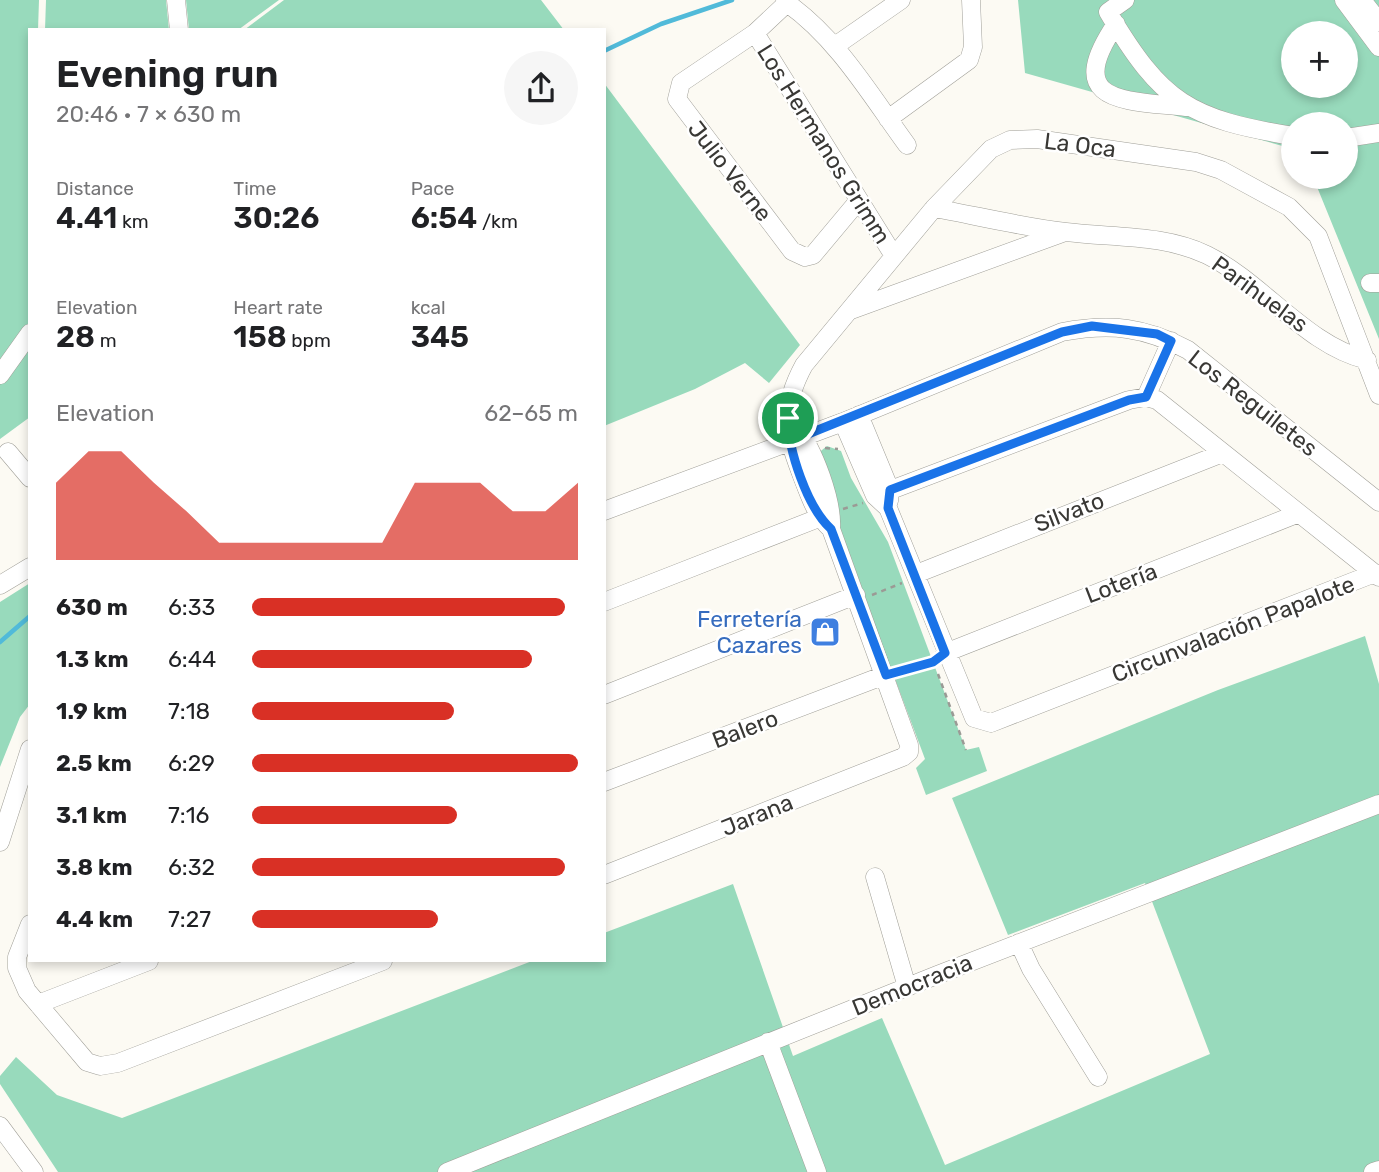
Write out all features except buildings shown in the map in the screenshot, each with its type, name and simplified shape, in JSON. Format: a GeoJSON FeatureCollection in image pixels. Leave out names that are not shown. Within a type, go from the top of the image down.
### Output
{"type":"FeatureCollection","features":[{"type":"Feature","properties":{"kind":"street"},"geometry":{"type":"LineString","coordinates":[[176,0],[179,28]]}},
{"type":"Feature","properties":{"kind":"street"},"geometry":{"type":"LineString","coordinates":[[835,46],[901,0]]}},
{"type":"Feature","properties":{"kind":"street"},"geometry":{"type":"LineString","coordinates":[[888,119],[969,60],[973,47],[971,0]]}},
{"type":"Feature","properties":{"kind":"street"},"geometry":{"type":"LineString","coordinates":[[1125,0],[1108,12],[1146,71],[1164,90],[1189,107],[1225,123],[1281,134]]}},
{"type":"Feature","properties":{"kind":"street"},"geometry":{"type":"LineString","coordinates":[[1344,0],[1379,47]]}},
{"type":"Feature","properties":{"kind":"street"},"geometry":{"type":"LineString","coordinates":[[1362,0],[1379,22]]}},
{"type":"Feature","properties":{"kind":"street"},"geometry":{"type":"LineString","coordinates":[[754,33],[786,1],[835,46],[906,145]]}},
{"type":"Feature","properties":{"kind":"street"},"geometry":{"type":"LineString","coordinates":[[1116,24],[1099,49],[1095,66],[1096,81],[1102,91],[1118,99],[1189,107]]}},
{"type":"Feature","properties":{"kind":"street","name":"Los Hermanos Grimm"},"geometry":{"type":"LineString","coordinates":[[754,33],[894,256]]}},
{"type":"Feature","properties":{"kind":"street","name":"Julio Verne"},"geometry":{"type":"LineString","coordinates":[[754,33],[681,83],[677,92],[682,107],[792,251],[799,255],[813,255],[859,200]]}},
{"type":"Feature","properties":{"kind":"street"},"geometry":{"type":"LineString","coordinates":[[1358,136],[1379,133]]}},
{"type":"Feature","properties":{"kind":"street","name":"La Oca"},"geometry":{"type":"LineString","coordinates":[[795,439],[788,418],[789,401],[804,365],[934,208],[991,149],[1010,140],[1074,143],[1167,156],[1221,170],[1289,206],[1318,236],[1379,395]]}},
{"type":"Feature","properties":{"kind":"street","name":"Parihuelas"},"geometry":{"type":"LineString","coordinates":[[934,208],[1065,232],[1148,239],[1183,246],[1208,256],[1250,283],[1326,343],[1349,356],[1367,360]]}},
{"type":"Feature","properties":{"kind":"street","name":"Parihuelas"},"geometry":{"type":"LineString","coordinates":[[850,310],[1065,232]]}},
{"type":"Feature","properties":{"kind":"street","name":"Los Reguiletes"},"geometry":{"type":"LineString","coordinates":[[606,510],[851,419],[1062,332],[1092,326],[1157,334],[1188,350],[1379,502]]}},
{"type":"Feature","properties":{"kind":"street"},"geometry":{"type":"LineString","coordinates":[[0,375],[28,336]]}},
{"type":"Feature","properties":{"kind":"street"},"geometry":{"type":"LineString","coordinates":[[884,498],[1129,400],[1146,397],[1171,341]]}},
{"type":"Feature","properties":{"kind":"street","name":"Circunvalación Papalote"},"geometry":{"type":"LineString","coordinates":[[1146,397],[1157,400],[1377,575]]}},
{"type":"Feature","properties":{"kind":"street","name":"Circunvalación Papalote"},"geometry":{"type":"LineString","coordinates":[[851,419],[884,498],[907,579],[936,655],[974,718],[990,723],[1377,575]]}},
{"type":"Feature","properties":{"kind":"street"},"geometry":{"type":"LineString","coordinates":[[795,439],[886,675]]}},
{"type":"Feature","properties":{"kind":"street"},"geometry":{"type":"LineString","coordinates":[[8,452],[28,475]]}},
{"type":"Feature","properties":{"kind":"street","name":"Silvato"},"geometry":{"type":"LineString","coordinates":[[907,579],[1223,453]]}},
{"type":"Feature","properties":{"kind":"street","name":"Lotería"},"geometry":{"type":"LineString","coordinates":[[936,655],[1297,514]]}},
{"type":"Feature","properties":{"kind":"street"},"geometry":{"type":"LineString","coordinates":[[606,601],[827,520]]}},
{"type":"Feature","properties":{"kind":"street"},"geometry":{"type":"LineString","coordinates":[[2,579],[28,568]]}},
{"type":"Feature","properties":{"kind":"street"},"geometry":{"type":"LineString","coordinates":[[606,694],[856,596]]}},
{"type":"Feature","properties":{"kind":"street","name":"Jarana"},"geometry":{"type":"LineString","coordinates":[[606,874],[903,757],[909,752],[909,745],[886,675]]}},
{"type":"Feature","properties":{"kind":"street","name":"Balero"},"geometry":{"type":"LineString","coordinates":[[606,781],[886,675]]}},
{"type":"Feature","properties":{"kind":"street"},"geometry":{"type":"LineString","coordinates":[[0,842],[28,755]]}},
{"type":"Feature","properties":{"kind":"street","name":"Democracia"},"geometry":{"type":"LineString","coordinates":[[447,1172],[907,987],[1379,804]]}},
{"type":"Feature","properties":{"kind":"street"},"geometry":{"type":"LineString","coordinates":[[874,877],[907,987]]}},
{"type":"Feature","properties":{"kind":"street"},"geometry":{"type":"LineString","coordinates":[[28,928],[8,967],[78,1054],[87,1062],[100,1066],[118,1063],[380,962]]}},
{"type":"Feature","properties":{"kind":"street"},"geometry":{"type":"LineString","coordinates":[[1019,943],[1031,969],[1098,1077]]}},
{"type":"Feature","properties":{"kind":"street"},"geometry":{"type":"LineString","coordinates":[[38,1004],[146,962]]}},
{"type":"Feature","properties":{"kind":"street"},"geometry":{"type":"LineString","coordinates":[[768,1042],[817,1172]]}},
{"type":"Feature","properties":{"kind":"street"},"geometry":{"type":"LineString","coordinates":[[0,1126],[34,1172]]}},
{"type":"Feature","properties":{"kind":"street"},"geometry":{"type":"LineString","coordinates":[[1373,1172],[1379,1170]]}},
{"type":"Feature","properties":{"kind":"path"},"geometry":{"type":"LineString","coordinates":[[817,454],[827,446],[841,452]]}},
{"type":"Feature","properties":{"kind":"path"},"geometry":{"type":"LineString","coordinates":[[827,520],[884,498]]}},
{"type":"Feature","properties":{"kind":"path"},"geometry":{"type":"LineString","coordinates":[[856,596],[865,597],[907,579]]}},
{"type":"Feature","properties":{"kind":"path"},"geometry":{"type":"LineString","coordinates":[[886,675],[936,655]]}},
{"type":"Feature","properties":{"kind":"path"},"geometry":{"type":"LineString","coordinates":[[938,674],[966,750]]}},
{"type":"Feature","properties":{"kind":"green space"},"geometry":{"type":"Polygon","coordinates":[[[0,0],[39,0],[38,28],[28,28],[28,418],[0,439],[0,0]]]}},
{"type":"Feature","properties":{"kind":"green space"},"geometry":{"type":"Polygon","coordinates":[[[46,0],[166,0],[169,28],[45,28],[46,0]]]}},
{"type":"Feature","properties":{"kind":"green space"},"geometry":{"type":"Polygon","coordinates":[[[186,0],[279,0],[241,28],[189,28],[186,0]]]}},
{"type":"Feature","properties":{"kind":"green space"},"geometry":{"type":"Polygon","coordinates":[[[284,0],[541,0],[562,28],[247,28],[284,0]]]}},
{"type":"Feature","properties":{"kind":"green space"},"geometry":{"type":"Polygon","coordinates":[[[1018,0],[1379,0],[1379,339],[1318,189],[1358,189],[1358,112],[1281,112],[1281,146],[1025,73],[1018,0]]]}},
{"type":"Feature","properties":{"kind":"green space"},"geometry":{"type":"Polygon","coordinates":[[[606,86],[800,345],[769,383],[745,363],[695,389],[606,425],[606,86]]]}},
{"type":"Feature","properties":{"kind":"green space"},"geometry":{"type":"Polygon","coordinates":[[[827,446],[841,451],[851,478],[888,542],[966,750],[979,747],[987,771],[926,795],[916,768],[925,759],[843,540],[817,454],[827,446]]]}},
{"type":"Feature","properties":{"kind":"green space"},"geometry":{"type":"Polygon","coordinates":[[[28,584],[28,707],[20,717],[0,767],[0,602],[28,584]]]}},
{"type":"Feature","properties":{"kind":"green space"},"geometry":{"type":"Polygon","coordinates":[[[1365,636],[1379,684],[1379,1172],[58,1172],[0,1084],[0,1076],[16,1057],[57,1095],[122,1118],[529,962],[606,962],[606,932],[733,884],[793,1056],[882,1018],[945,1165],[1210,1054],[1145,883],[1008,935],[952,798],[1218,690],[1365,636]]]}},
{"type":"Feature","properties":{"kind":"waterway"},"geometry":{"type":"LineString","coordinates":[[606,50],[661,24],[732,0]]}},
{"type":"Feature","properties":{"kind":"waterway"},"geometry":{"type":"LineString","coordinates":[[0,642],[28,618]]}},
{"type":"Feature","properties":{"kind":"place","name":"Ferretería Cazares"},"geometry":{"type":"Point","coordinates":[825,632]}},
{"type":"Feature","properties":{"kind":"route"},"geometry":{"type":"LineString","coordinates":[[1092,326],[1120,328],[1157,334],[1171,341],[1146,397],[1129,400],[890,490],[888,508],[916,573],[945,653],[933,662],[895,674],[886,675],[831,529],[819,518],[811,499],[788,442],[788,418],[803,436],[1062,332],[1092,326]]}}]}
